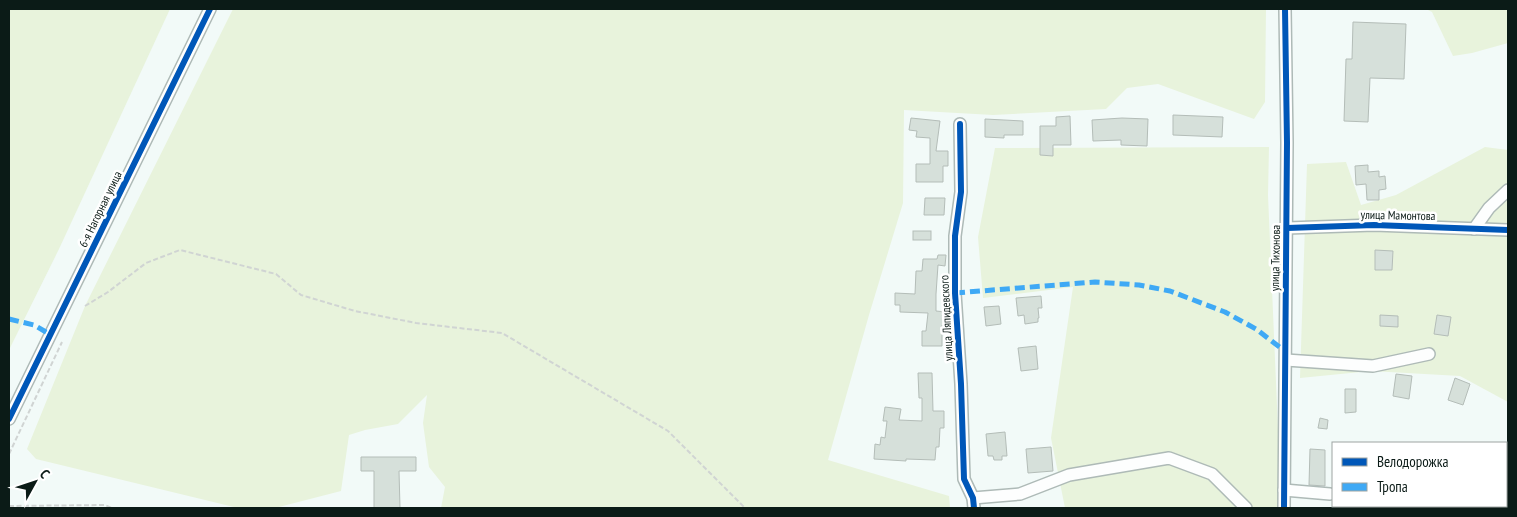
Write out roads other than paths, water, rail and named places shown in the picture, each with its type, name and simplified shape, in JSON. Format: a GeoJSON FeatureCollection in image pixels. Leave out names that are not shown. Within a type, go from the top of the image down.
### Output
{"type":"FeatureCollection","features":[{"type":"Feature","properties":{"kind":"street","name":"6-я Нагорная улица"},"geometry":{"type":"LineString","coordinates":[[9,418],[210,9]]}},
{"type":"Feature","properties":{"kind":"street","name":"улица Тихонова"},"geometry":{"type":"LineString","coordinates":[[1284,508],[1287,228],[1286,9]]}},
{"type":"Feature","properties":{"kind":"street","name":"улица Ляпидевского"},"geometry":{"type":"LineString","coordinates":[[960,124],[962,192],[955,236],[955,293],[961,384],[964,479],[974,503]]}},
{"type":"Feature","properties":{"kind":"street"},"geometry":{"type":"LineString","coordinates":[[1474,229],[1489,208],[1508,190]]}},
{"type":"Feature","properties":{"kind":"street","name":"улица Мамонтова"},"geometry":{"type":"LineString","coordinates":[[1287,228],[1374,224],[1508,230]]}},
{"type":"Feature","properties":{"kind":"street"},"geometry":{"type":"LineString","coordinates":[[1286,360],[1373,366],[1429,354]]}},
{"type":"Feature","properties":{"kind":"street"},"geometry":{"type":"LineString","coordinates":[[974,503],[1020,494],[1069,475],[1169,458],[1212,474],[1246,508]]}},
{"type":"Feature","properties":{"kind":"street"},"geometry":{"type":"LineString","coordinates":[[1284,490],[1330,494]]}}]}
